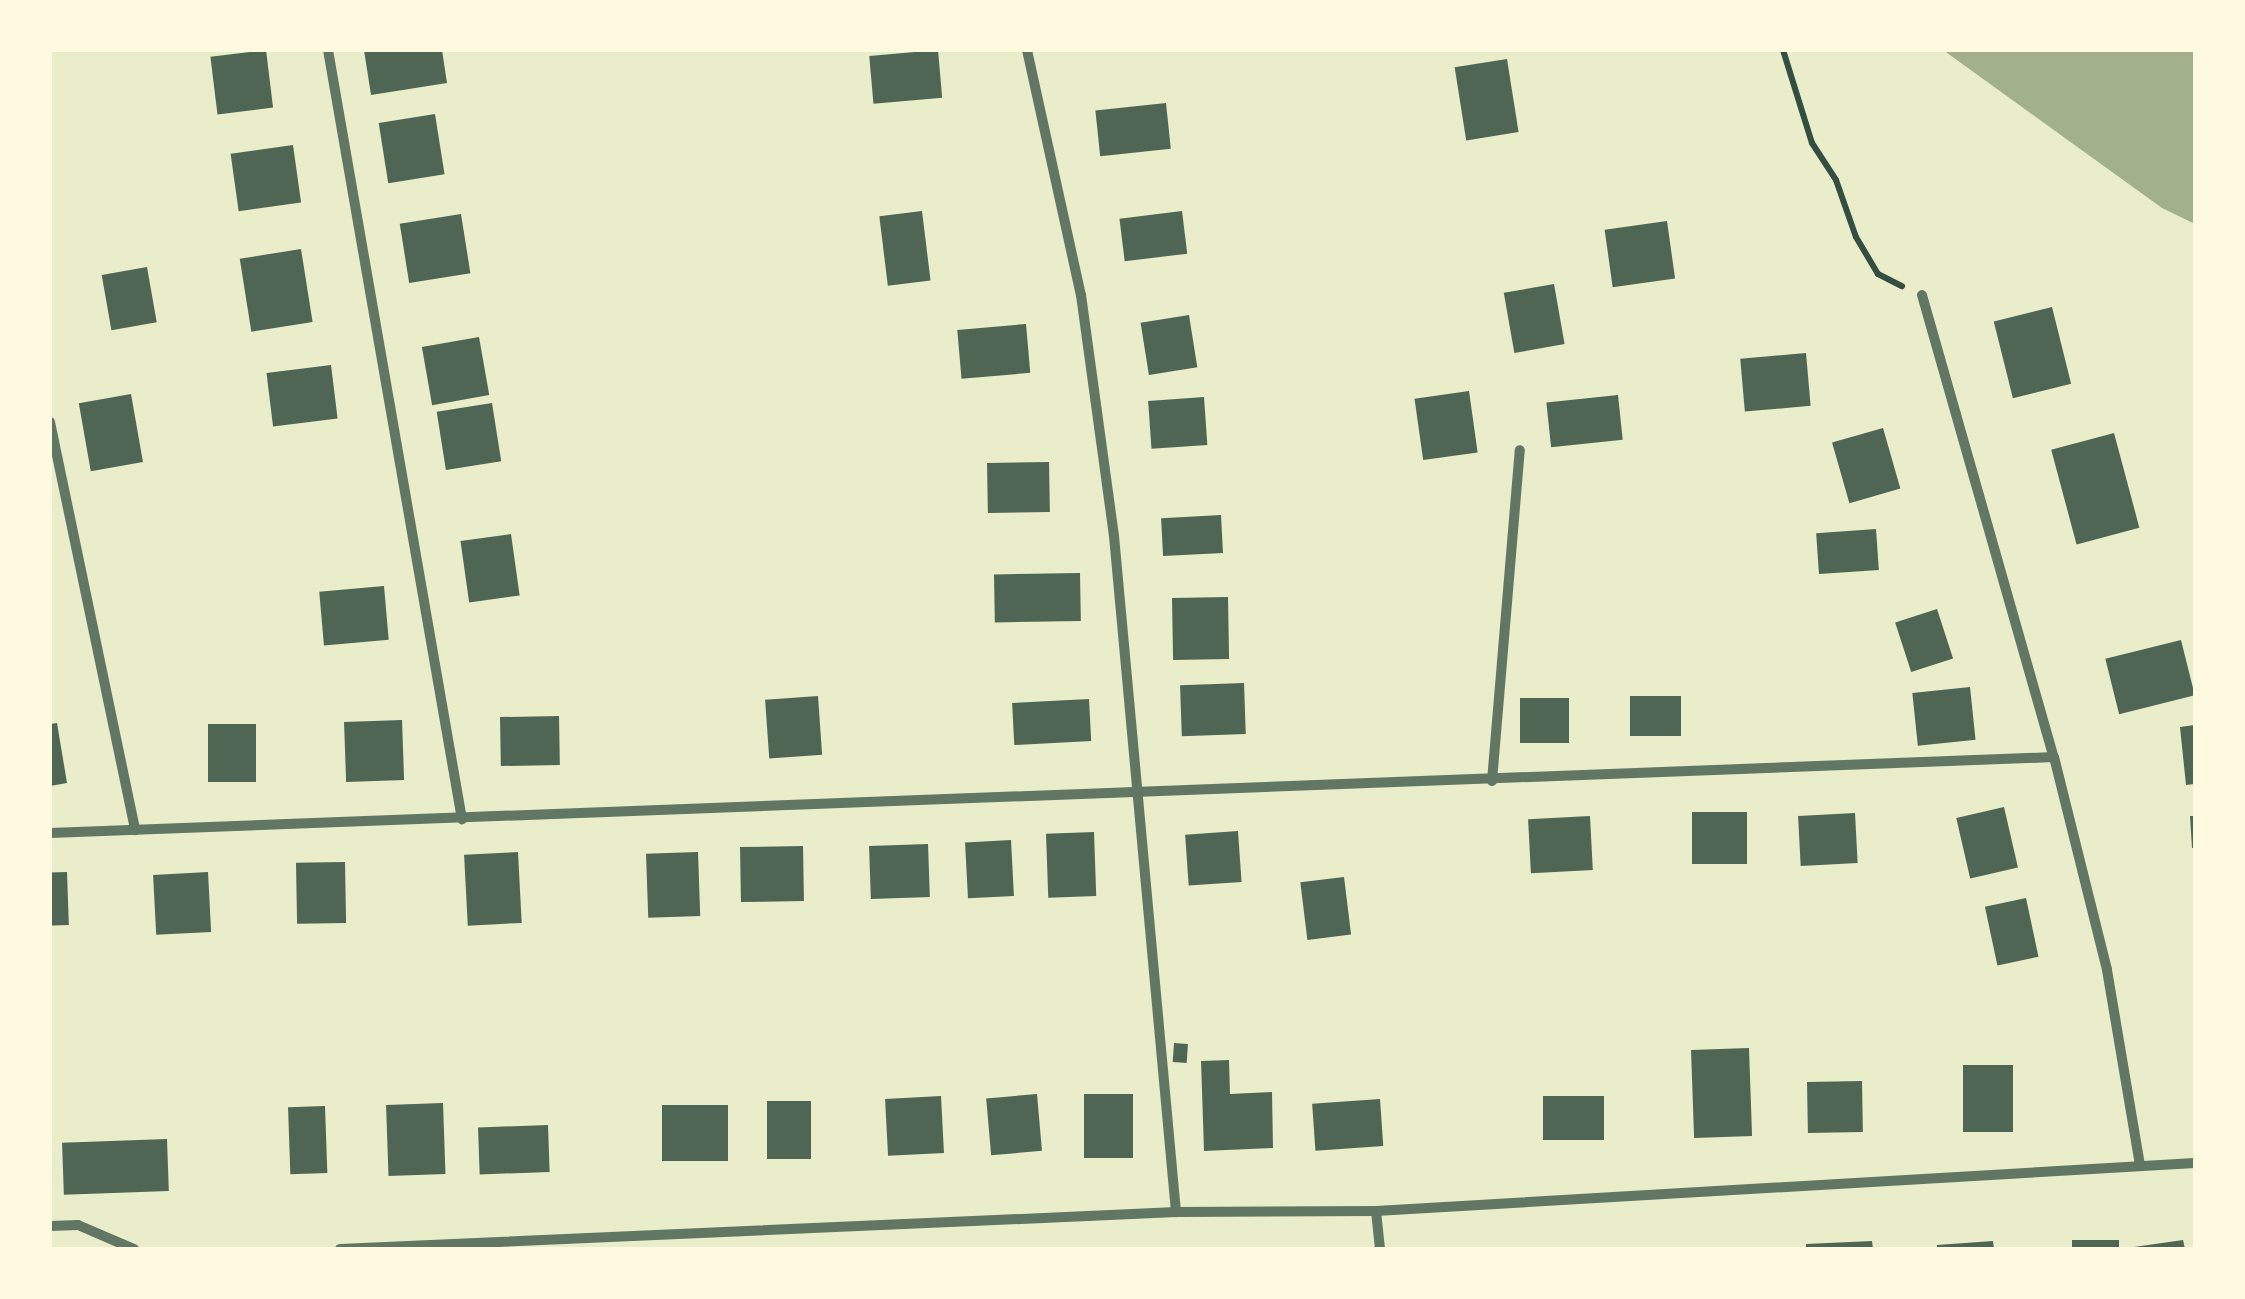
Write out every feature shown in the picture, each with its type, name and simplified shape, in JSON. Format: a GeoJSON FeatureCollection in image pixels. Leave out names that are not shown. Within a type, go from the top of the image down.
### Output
{"type":"FeatureCollection","features":[{"type":"Feature","properties":{"kind":"street"},"geometry":{"type":"LineString","coordinates":[[328,50],[462,820]]}},
{"type":"Feature","properties":{"kind":"street"},"geometry":{"type":"LineString","coordinates":[[1027,50],[1081,295],[1114,536],[1134,797],[1176,1212]]}},
{"type":"Feature","properties":{"kind":"street"},"geometry":{"type":"LineString","coordinates":[[1922,294],[2054,757],[2107,970],[2140,1165]]}},
{"type":"Feature","properties":{"kind":"street"},"geometry":{"type":"LineString","coordinates":[[50,422],[135,830]]}},
{"type":"Feature","properties":{"kind":"street"},"geometry":{"type":"LineString","coordinates":[[1492,781],[1520,450]]}},
{"type":"Feature","properties":{"kind":"street"},"geometry":{"type":"LineString","coordinates":[[50,833],[1134,797],[2054,757]]}},
{"type":"Feature","properties":{"kind":"street"},"geometry":{"type":"LineString","coordinates":[[340,1249],[1176,1212],[1376,1210],[2195,1163]]}},
{"type":"Feature","properties":{"kind":"street"},"geometry":{"type":"LineString","coordinates":[[1376,1210],[1380,1249]]}},
{"type":"Feature","properties":{"kind":"street"},"geometry":{"type":"LineString","coordinates":[[50,1226],[78,1225],[134,1249]]}},
{"type":"Feature","properties":{"kind":"path"},"geometry":{"type":"LineString","coordinates":[[1783,50],[1812,142],[1836,180],[1870,262],[1878,274],[1922,294]]}},
{"type":"Feature","properties":{"kind":"shaded area"},"geometry":{"type":"Polygon","coordinates":[[[1943,50],[2195,50],[2195,224],[2162,208],[1943,50]]]}},
{"type":"Feature","properties":{"kind":"building"},"geometry":{"type":"Polygon","coordinates":[[[266,50],[273,108],[217,114],[210,57],[266,50]]]}},
{"type":"Feature","properties":{"kind":"building"},"geometry":{"type":"Polygon","coordinates":[[[364,50],[442,50],[447,83],[371,95],[364,50]]]}},
{"type":"Feature","properties":{"kind":"building"},"geometry":{"type":"Polygon","coordinates":[[[938,50],[942,98],[873,104],[869,56],[938,50]]]}},
{"type":"Feature","properties":{"kind":"building"},"geometry":{"type":"Polygon","coordinates":[[[1507,59],[1519,132],[1466,140],[1455,67],[1507,59]]]}},
{"type":"Feature","properties":{"kind":"building"},"geometry":{"type":"Polygon","coordinates":[[[1166,103],[1171,149],[1100,156],[1095,110],[1166,103]]]}},
{"type":"Feature","properties":{"kind":"building"},"geometry":{"type":"Polygon","coordinates":[[[435,114],[445,174],[388,183],[379,123],[435,114]]]}},
{"type":"Feature","properties":{"kind":"building"},"geometry":{"type":"Polygon","coordinates":[[[293,145],[301,202],[239,211],[231,154],[293,145]]]}},
{"type":"Feature","properties":{"kind":"building"},"geometry":{"type":"Polygon","coordinates":[[[922,211],[931,280],[888,286],[879,216],[922,211]]]}},
{"type":"Feature","properties":{"kind":"building"},"geometry":{"type":"Polygon","coordinates":[[[1182,211],[1187,254],[1125,261],[1119,219],[1182,211]]]}},
{"type":"Feature","properties":{"kind":"building"},"geometry":{"type":"Polygon","coordinates":[[[461,214],[470,273],[409,283],[400,224],[461,214]]]}},
{"type":"Feature","properties":{"kind":"building"},"geometry":{"type":"Polygon","coordinates":[[[1667,221],[1675,278],[1613,287],[1605,230],[1667,221]]]}},
{"type":"Feature","properties":{"kind":"building"},"geometry":{"type":"Polygon","coordinates":[[[301,249],[313,322],[251,332],[240,259],[301,249]]]}},
{"type":"Feature","properties":{"kind":"building"},"geometry":{"type":"Polygon","coordinates":[[[147,267],[157,322],[111,330],[102,275],[147,267]]]}},
{"type":"Feature","properties":{"kind":"building"},"geometry":{"type":"Polygon","coordinates":[[[1554,284],[1565,344],[1514,353],[1504,293],[1554,284]]]}},
{"type":"Feature","properties":{"kind":"building"},"geometry":{"type":"Polygon","coordinates":[[[2052,307],[2071,384],[2013,398],[1994,322],[2052,307]]]}},
{"type":"Feature","properties":{"kind":"building"},"geometry":{"type":"Polygon","coordinates":[[[1189,315],[1197,367],[1149,375],[1141,323],[1189,315]]]}},
{"type":"Feature","properties":{"kind":"building"},"geometry":{"type":"Polygon","coordinates":[[[1026,324],[1030,373],[962,379],[957,330],[1026,324]]]}},
{"type":"Feature","properties":{"kind":"building"},"geometry":{"type":"Polygon","coordinates":[[[479,337],[489,395],[432,405],[422,347],[479,337]]]}},
{"type":"Feature","properties":{"kind":"building"},"geometry":{"type":"Polygon","coordinates":[[[1806,353],[1811,406],[1745,412],[1740,359],[1806,353]]]}},
{"type":"Feature","properties":{"kind":"building"},"geometry":{"type":"Polygon","coordinates":[[[331,365],[338,419],[273,427],[266,373],[331,365]]]}},
{"type":"Feature","properties":{"kind":"building"},"geometry":{"type":"Polygon","coordinates":[[[1469,391],[1478,452],[1423,460],[1415,399],[1469,391]]]}},
{"type":"Feature","properties":{"kind":"building"},"geometry":{"type":"Polygon","coordinates":[[[131,394],[143,462],[91,471],[79,403],[131,394]]]}},
{"type":"Feature","properties":{"kind":"building"},"geometry":{"type":"Polygon","coordinates":[[[1618,395],[1623,440],[1551,447],[1546,403],[1618,395]]]}},
{"type":"Feature","properties":{"kind":"building"},"geometry":{"type":"Polygon","coordinates":[[[1204,397],[1207,445],[1151,449],[1148,401],[1204,397]]]}},
{"type":"Feature","properties":{"kind":"building"},"geometry":{"type":"Polygon","coordinates":[[[492,403],[501,461],[446,470],[437,412],[492,403]]]}},
{"type":"Feature","properties":{"kind":"building"},"geometry":{"type":"Polygon","coordinates":[[[1883,428],[1900,489],[1849,503],[1832,443],[1883,428]]]}},
{"type":"Feature","properties":{"kind":"building"},"geometry":{"type":"Polygon","coordinates":[[[2114,433],[2139,528],[2077,544],[2051,450],[2114,433]]]}},
{"type":"Feature","properties":{"kind":"building"},"geometry":{"type":"Polygon","coordinates":[[[1049,462],[1050,512],[988,513],[987,463],[1049,462]]]}},
{"type":"Feature","properties":{"kind":"building"},"geometry":{"type":"Polygon","coordinates":[[[1221,515],[1223,553],[1163,556],[1161,518],[1221,515]]]}},
{"type":"Feature","properties":{"kind":"building"},"geometry":{"type":"Polygon","coordinates":[[[1876,529],[1879,570],[1819,574],[1816,533],[1876,529]]]}},
{"type":"Feature","properties":{"kind":"building"},"geometry":{"type":"Polygon","coordinates":[[[511,534],[520,595],[469,602],[460,541],[511,534]]]}},
{"type":"Feature","properties":{"kind":"building"},"geometry":{"type":"Polygon","coordinates":[[[1080,573],[1081,621],[995,622],[994,575],[1080,573]]]}},
{"type":"Feature","properties":{"kind":"building"},"geometry":{"type":"Polygon","coordinates":[[[384,586],[389,640],[324,645],[319,592],[384,586]]]}},
{"type":"Feature","properties":{"kind":"building"},"geometry":{"type":"Polygon","coordinates":[[[1228,597],[1229,659],[1173,660],[1172,598],[1228,597]]]}},
{"type":"Feature","properties":{"kind":"building"},"geometry":{"type":"Polygon","coordinates":[[[1937,609],[1953,658],[1911,672],[1895,623],[1937,609]]]}},
{"type":"Feature","properties":{"kind":"building"},"geometry":{"type":"Polygon","coordinates":[[[2181,640],[2195,695],[2119,714],[2105,659],[2181,640]]]}},
{"type":"Feature","properties":{"kind":"building"},"geometry":{"type":"Polygon","coordinates":[[[1244,683],[1246,734],[1182,736],[1180,685],[1244,683]]]}},
{"type":"Feature","properties":{"kind":"building"},"geometry":{"type":"Polygon","coordinates":[[[1970,687],[1976,740],[1918,746],[1912,693],[1970,687]]]}},
{"type":"Feature","properties":{"kind":"building"},"geometry":{"type":"Polygon","coordinates":[[[818,696],[822,755],[769,759],[765,700],[818,696]]]}},
{"type":"Feature","properties":{"kind":"building"},"geometry":{"type":"Polygon","coordinates":[[[1630,696],[1681,696],[1681,736],[1630,736],[1630,696]]]}},
{"type":"Feature","properties":{"kind":"building"},"geometry":{"type":"Polygon","coordinates":[[[1520,698],[1569,698],[1569,743],[1520,743],[1520,698]]]}},
{"type":"Feature","properties":{"kind":"building"},"geometry":{"type":"Polygon","coordinates":[[[1089,699],[1091,741],[1014,745],[1012,703],[1089,699]]]}},
{"type":"Feature","properties":{"kind":"building"},"geometry":{"type":"Polygon","coordinates":[[[559,716],[560,765],[501,766],[500,717],[559,716]]]}},
{"type":"Feature","properties":{"kind":"building"},"geometry":{"type":"Polygon","coordinates":[[[402,720],[404,780],[346,782],[344,722],[402,720]]]}},
{"type":"Feature","properties":{"kind":"building"},"geometry":{"type":"Polygon","coordinates":[[[57,723],[67,783],[50,786],[50,724],[57,723]]]}},
{"type":"Feature","properties":{"kind":"building"},"geometry":{"type":"Polygon","coordinates":[[[208,724],[256,724],[256,782],[208,782],[208,724]]]}},
{"type":"Feature","properties":{"kind":"building"},"geometry":{"type":"Polygon","coordinates":[[[2195,725],[2195,784],[2186,785],[2180,727],[2195,725]]]}},
{"type":"Feature","properties":{"kind":"building"},"geometry":{"type":"Polygon","coordinates":[[[2004,807],[2018,867],[1970,878],[1956,818],[2004,807]]]}},
{"type":"Feature","properties":{"kind":"building"},"geometry":{"type":"Polygon","coordinates":[[[1692,812],[1747,812],[1747,864],[1692,864],[1692,812]]]}},
{"type":"Feature","properties":{"kind":"building"},"geometry":{"type":"Polygon","coordinates":[[[1855,813],[1858,863],[1801,866],[1798,816],[1855,813]]]}},
{"type":"Feature","properties":{"kind":"building"},"geometry":{"type":"Polygon","coordinates":[[[1590,816],[1593,870],[1531,873],[1528,819],[1590,816]]]}},
{"type":"Feature","properties":{"kind":"building"},"geometry":{"type":"Polygon","coordinates":[[[2190,816],[2195,816],[2195,848],[2192,848],[2190,816]]]}},
{"type":"Feature","properties":{"kind":"building"},"geometry":{"type":"Polygon","coordinates":[[[1238,831],[1242,882],[1189,886],[1185,835],[1238,831]]]}},
{"type":"Feature","properties":{"kind":"building"},"geometry":{"type":"Polygon","coordinates":[[[1094,832],[1096,896],[1048,898],[1046,834],[1094,832]]]}},
{"type":"Feature","properties":{"kind":"building"},"geometry":{"type":"Polygon","coordinates":[[[1011,840],[1014,896],[968,898],[965,842],[1011,840]]]}},
{"type":"Feature","properties":{"kind":"building"},"geometry":{"type":"Polygon","coordinates":[[[928,844],[930,897],[871,899],[869,846],[928,844]]]}},
{"type":"Feature","properties":{"kind":"building"},"geometry":{"type":"Polygon","coordinates":[[[803,846],[804,901],[741,902],[740,847],[803,846]]]}},
{"type":"Feature","properties":{"kind":"building"},"geometry":{"type":"Polygon","coordinates":[[[518,852],[522,923],[468,926],[464,855],[518,852]]]}},
{"type":"Feature","properties":{"kind":"building"},"geometry":{"type":"Polygon","coordinates":[[[698,852],[700,916],[648,918],[646,854],[698,852]]]}},
{"type":"Feature","properties":{"kind":"building"},"geometry":{"type":"Polygon","coordinates":[[[345,862],[346,923],[297,924],[296,863],[345,862]]]}},
{"type":"Feature","properties":{"kind":"building"},"geometry":{"type":"Polygon","coordinates":[[[67,872],[69,925],[52,926],[50,873],[67,872]]]}},
{"type":"Feature","properties":{"kind":"building"},"geometry":{"type":"Polygon","coordinates":[[[208,872],[211,932],[156,935],[153,875],[208,872]]]}},
{"type":"Feature","properties":{"kind":"building"},"geometry":{"type":"Polygon","coordinates":[[[1344,877],[1351,935],[1307,940],[1300,882],[1344,877]]]}},
{"type":"Feature","properties":{"kind":"building"},"geometry":{"type":"Polygon","coordinates":[[[2026,898],[2038,957],[1997,965],[1985,907],[2026,898]]]}},
{"type":"Feature","properties":{"kind":"building"},"geometry":{"type":"Polygon","coordinates":[[[1174,1043],[1188,1044],[1187,1063],[1173,1062],[1174,1043]]]}},
{"type":"Feature","properties":{"kind":"building"},"geometry":{"type":"Polygon","coordinates":[[[1749,1048],[1752,1136],[1694,1138],[1691,1050],[1749,1048]]]}},
{"type":"Feature","properties":{"kind":"building"},"geometry":{"type":"Polygon","coordinates":[[[1229,1060],[1230,1094],[1272,1092],[1273,1148],[1204,1151],[1201,1061],[1229,1060]]]}},
{"type":"Feature","properties":{"kind":"building"},"geometry":{"type":"Polygon","coordinates":[[[1963,1065],[2013,1065],[2013,1132],[1963,1132],[1963,1065]]]}},
{"type":"Feature","properties":{"kind":"building"},"geometry":{"type":"Polygon","coordinates":[[[1862,1081],[1863,1132],[1808,1133],[1807,1082],[1862,1081]]]}},
{"type":"Feature","properties":{"kind":"building"},"geometry":{"type":"Polygon","coordinates":[[[1037,1094],[1042,1151],[991,1155],[986,1098],[1037,1094]]]}},
{"type":"Feature","properties":{"kind":"building"},"geometry":{"type":"Polygon","coordinates":[[[1084,1094],[1133,1094],[1133,1158],[1084,1158],[1084,1094]]]}},
{"type":"Feature","properties":{"kind":"building"},"geometry":{"type":"Polygon","coordinates":[[[941,1096],[944,1153],[888,1156],[885,1099],[941,1096]]]}},
{"type":"Feature","properties":{"kind":"building"},"geometry":{"type":"Polygon","coordinates":[[[1543,1096],[1604,1096],[1604,1140],[1543,1140],[1543,1096]]]}},
{"type":"Feature","properties":{"kind":"building"},"geometry":{"type":"Polygon","coordinates":[[[1380,1099],[1383,1146],[1315,1151],[1312,1104],[1380,1099]]]}},
{"type":"Feature","properties":{"kind":"building"},"geometry":{"type":"Polygon","coordinates":[[[767,1101],[811,1101],[811,1159],[767,1159],[767,1101]]]}},
{"type":"Feature","properties":{"kind":"building"},"geometry":{"type":"Polygon","coordinates":[[[443,1103],[445,1174],[389,1176],[386,1105],[443,1103]]]}},
{"type":"Feature","properties":{"kind":"building"},"geometry":{"type":"Polygon","coordinates":[[[662,1105],[728,1105],[728,1161],[662,1161],[662,1105]]]}},
{"type":"Feature","properties":{"kind":"building"},"geometry":{"type":"Polygon","coordinates":[[[325,1106],[327,1173],[290,1174],[288,1107],[325,1106]]]}},
{"type":"Feature","properties":{"kind":"building"},"geometry":{"type":"Polygon","coordinates":[[[548,1125],[550,1172],[480,1174],[478,1127],[548,1125]]]}},
{"type":"Feature","properties":{"kind":"building"},"geometry":{"type":"Polygon","coordinates":[[[167,1139],[169,1191],[64,1195],[62,1143],[167,1139]]]}},
{"type":"Feature","properties":{"kind":"building"},"geometry":{"type":"Polygon","coordinates":[[[2072,1240],[2119,1240],[2119,1249],[2072,1249],[2072,1240]]]}},
{"type":"Feature","properties":{"kind":"building"},"geometry":{"type":"Polygon","coordinates":[[[2183,1240],[2185,1249],[2134,1249],[2134,1247],[2183,1240]]]}},
{"type":"Feature","properties":{"kind":"building"},"geometry":{"type":"Polygon","coordinates":[[[1872,1241],[1873,1249],[1806,1249],[1806,1244],[1872,1241]]]}},
{"type":"Feature","properties":{"kind":"building"},"geometry":{"type":"Polygon","coordinates":[[[1993,1241],[1994,1249],[1937,1249],[1937,1245],[1993,1241]]]}}]}
